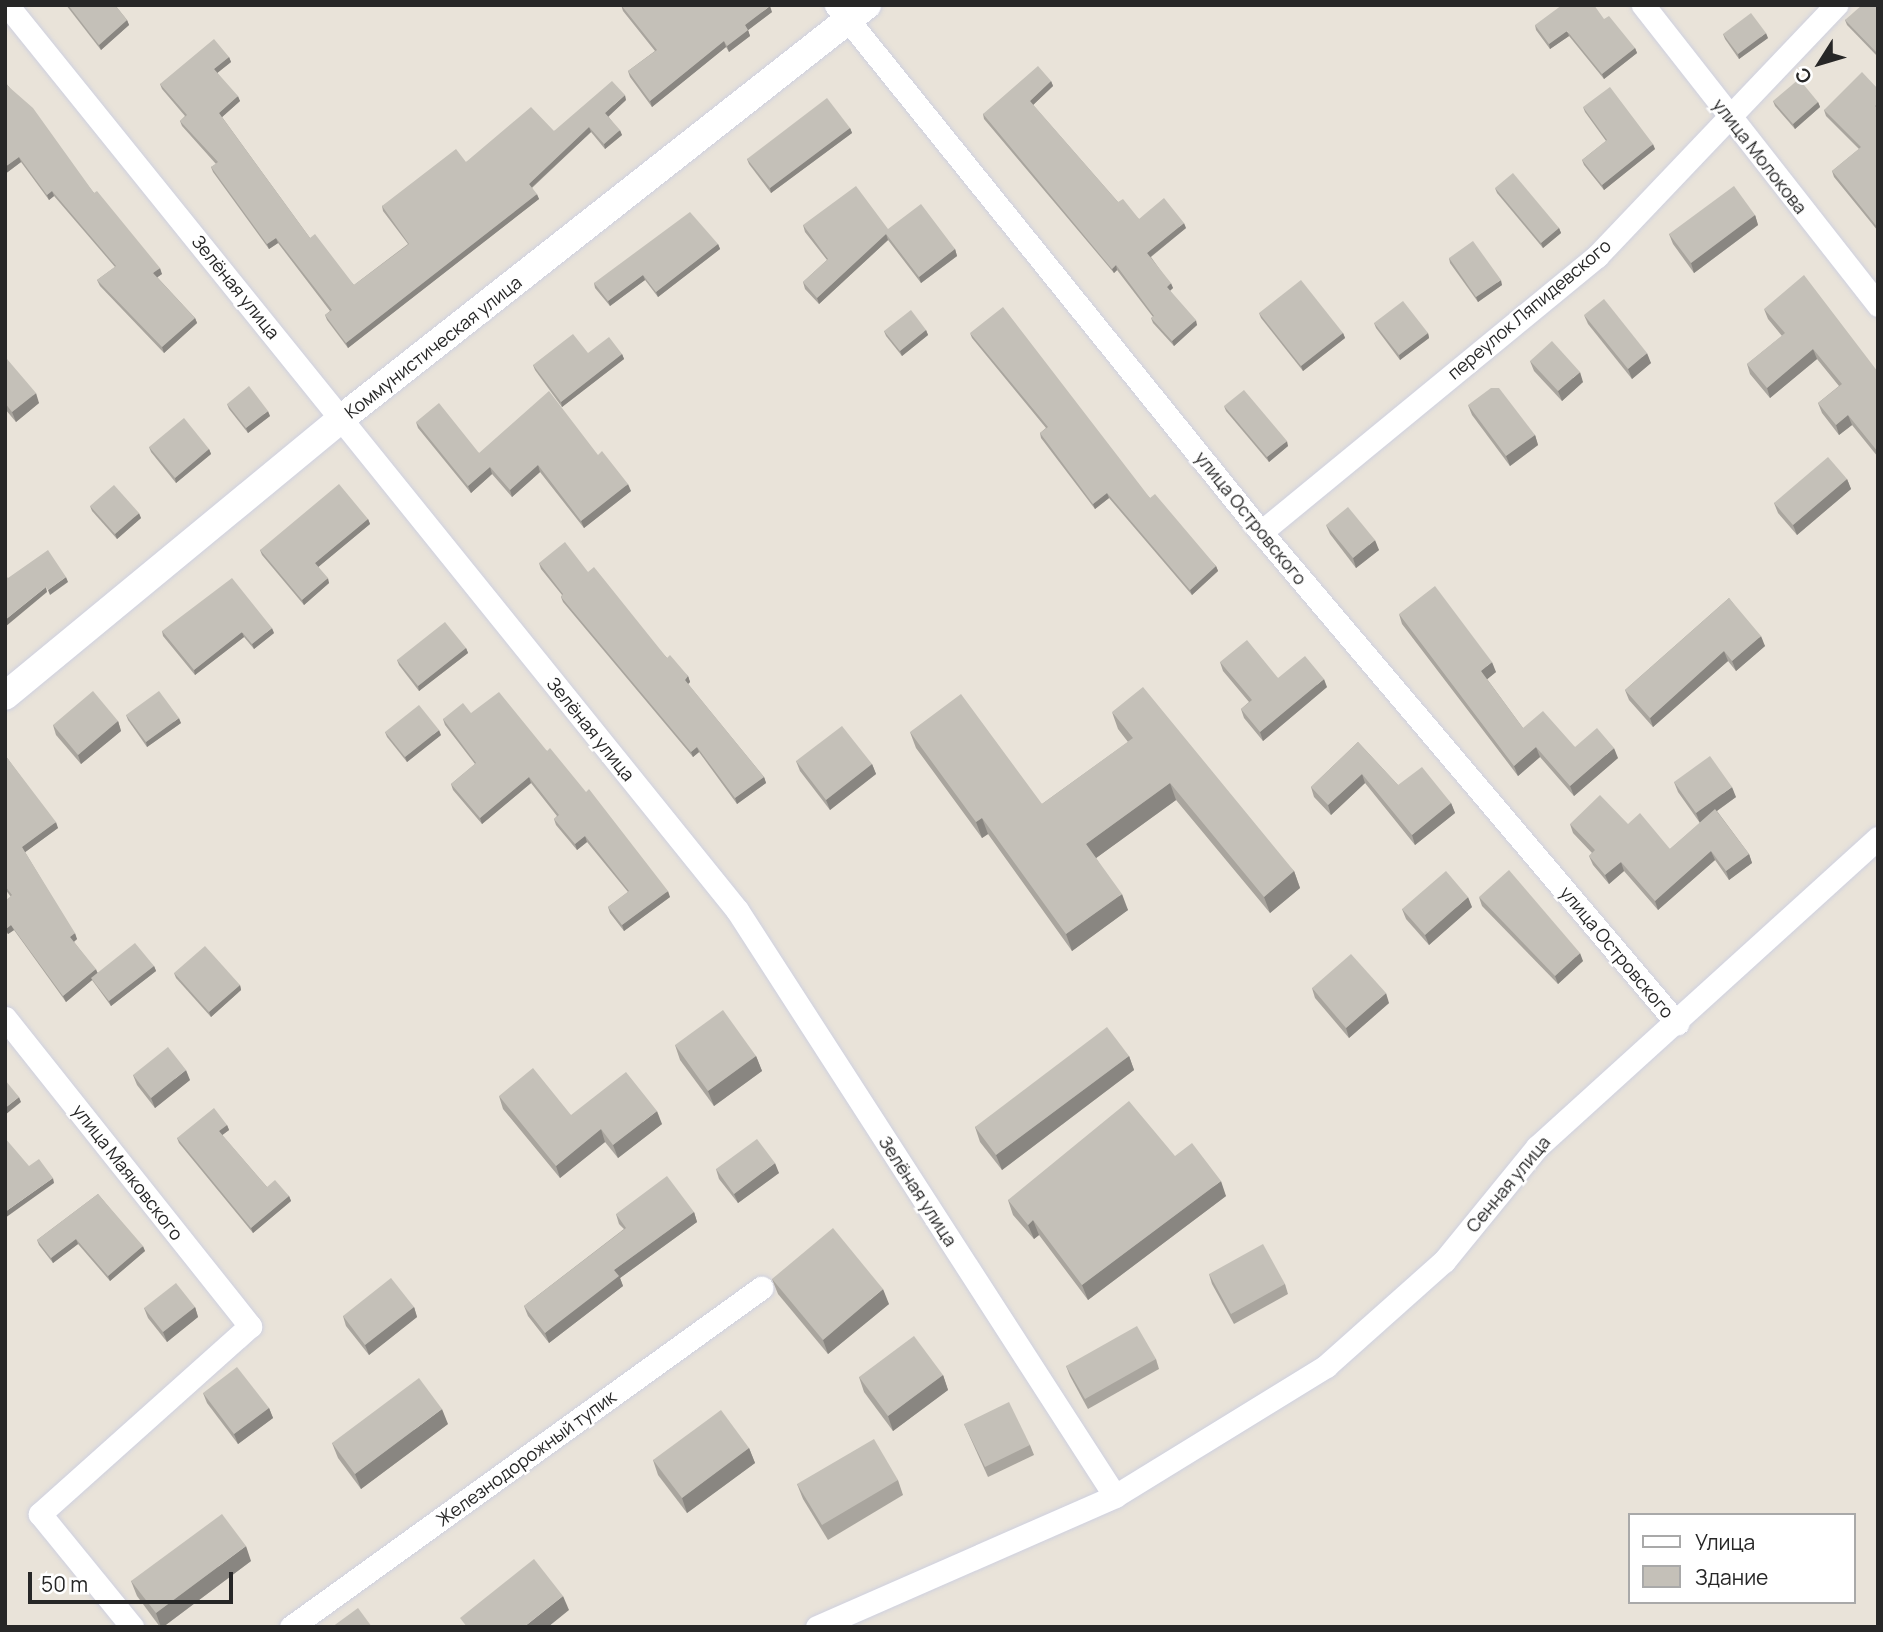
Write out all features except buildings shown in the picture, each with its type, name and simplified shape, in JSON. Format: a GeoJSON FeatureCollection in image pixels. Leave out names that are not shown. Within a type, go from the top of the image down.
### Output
{"type":"FeatureCollection","features":[{"type":"Feature","properties":{"kind":"street","name":"Зелёная улица"},"geometry":{"type":"LineString","coordinates":[[7,5],[737,910],[1115,1496]]}},
{"type":"Feature","properties":{"kind":"street","name":"улица Молокова"},"geometry":{"type":"LineString","coordinates":[[1643,5],[1878,305]]}},
{"type":"Feature","properties":{"kind":"street","name":"переулок Ляпидевского"},"geometry":{"type":"LineString","coordinates":[[1261,532],[1597,256],[1836,5]]}},
{"type":"Feature","properties":{"kind":"street","name":"Коммунистическая улица"},"geometry":{"type":"LineString","coordinates":[[5,696],[342,418],[851,10]]}},
{"type":"Feature","properties":{"kind":"street","name":"улица Островского"},"geometry":{"type":"LineString","coordinates":[[851,10],[1261,532],[1677,1023]]}},
{"type":"Feature","properties":{"kind":"street","name":"Сенная улица"},"geometry":{"type":"LineString","coordinates":[[817,1627],[1115,1496],[1326,1366],[1444,1261],[1537,1147],[1638,1052],[1677,1023],[1878,838]]}},
{"type":"Feature","properties":{"kind":"street","name":"улица Маяковского"},"geometry":{"type":"LineString","coordinates":[[5,1018],[250,1326],[40,1514],[132,1627]]}},
{"type":"Feature","properties":{"kind":"street","name":"Железнодорожный тупик"},"geometry":{"type":"LineString","coordinates":[[291,1627],[761,1288]]}}]}
